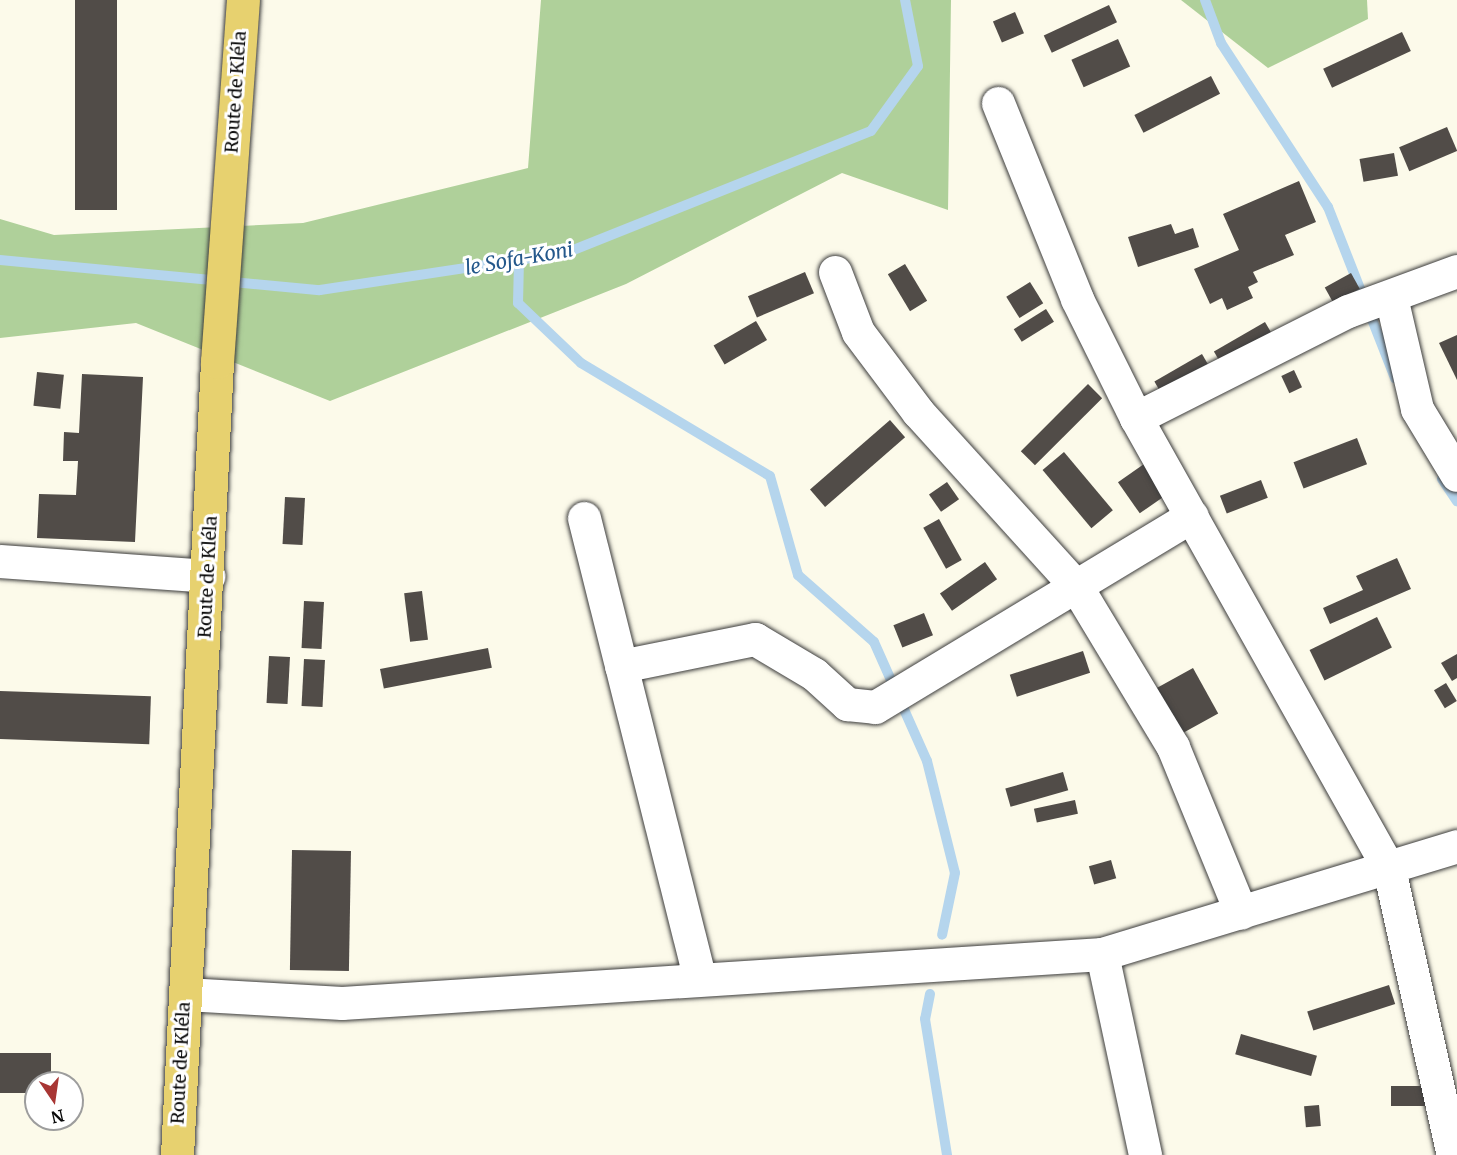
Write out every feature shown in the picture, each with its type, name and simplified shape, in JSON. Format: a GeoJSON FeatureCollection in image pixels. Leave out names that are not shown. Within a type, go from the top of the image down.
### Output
{"type":"FeatureCollection","features":[{"type":"Feature","properties":{"kind":"main road","name":"Route de Kléla"},"geometry":{"type":"LineString","coordinates":[[177,1155],[217,362],[243,0]]}},
{"type":"Feature","properties":{"kind":"street"},"geometry":{"type":"LineString","coordinates":[[998,104],[1077,299],[1136,418],[1389,868],[1453,1155]]}},
{"type":"Feature","properties":{"kind":"street"},"geometry":{"type":"LineString","coordinates":[[1136,418],[1372,302],[1457,271]]}},
{"type":"Feature","properties":{"kind":"street"},"geometry":{"type":"LineString","coordinates":[[835,272],[858,332],[918,412],[1076,586],[1173,747],[1241,913]]}},
{"type":"Feature","properties":{"kind":"street"},"geometry":{"type":"LineString","coordinates":[[1372,302],[1417,409],[1457,475]]}},
{"type":"Feature","properties":{"kind":"street"},"geometry":{"type":"LineString","coordinates":[[621,666],[755,639],[813,674],[847,704],[874,707],[1192,516]]}},
{"type":"Feature","properties":{"kind":"street"},"geometry":{"type":"LineString","coordinates":[[584,518],[700,980]]}},
{"type":"Feature","properties":{"kind":"street"},"geometry":{"type":"LineString","coordinates":[[0,561],[208,576]]}},
{"type":"Feature","properties":{"kind":"street"},"geometry":{"type":"LineString","coordinates":[[185,994],[342,1003],[1102,954],[1457,846]]}},
{"type":"Feature","properties":{"kind":"street"},"geometry":{"type":"LineString","coordinates":[[1102,954],[1145,1155]]}},
{"type":"Feature","properties":{"kind":"green space"},"geometry":{"type":"Polygon","coordinates":[[[541,0],[951,0],[948,210],[842,173],[626,284],[330,401],[136,323],[0,338],[0,219],[54,235],[303,223],[528,168],[541,0]]]}},
{"type":"Feature","properties":{"kind":"green space"},"geometry":{"type":"Polygon","coordinates":[[[1181,0],[1367,0],[1368,19],[1268,68],[1181,0]]]}},
{"type":"Feature","properties":{"kind":"building"},"geometry":{"type":"Polygon","coordinates":[[[75,0],[117,0],[117,210],[75,210],[75,0]]]}},
{"type":"Feature","properties":{"kind":"building"},"geometry":{"type":"Polygon","coordinates":[[[1109,5],[1117,22],[1052,53],[1044,35],[1109,5]]]}},
{"type":"Feature","properties":{"kind":"building"},"geometry":{"type":"Polygon","coordinates":[[[1015,12],[1024,33],[1002,43],[993,21],[1015,12]]]}},
{"type":"Feature","properties":{"kind":"building"},"geometry":{"type":"Polygon","coordinates":[[[1402,32],[1411,51],[1332,88],[1323,69],[1402,32]]]}},
{"type":"Feature","properties":{"kind":"building"},"geometry":{"type":"Polygon","coordinates":[[[1118,39],[1130,66],[1084,87],[1071,60],[1118,39]]]}},
{"type":"Feature","properties":{"kind":"building"},"geometry":{"type":"Polygon","coordinates":[[[1211,76],[1220,94],[1143,133],[1134,115],[1211,76]]]}},
{"type":"Feature","properties":{"kind":"building"},"geometry":{"type":"Polygon","coordinates":[[[1447,127],[1457,151],[1409,171],[1399,147],[1447,127]]]}},
{"type":"Feature","properties":{"kind":"building"},"geometry":{"type":"Polygon","coordinates":[[[1394,153],[1398,176],[1364,182],[1360,159],[1394,153]]]}},
{"type":"Feature","properties":{"kind":"building"},"geometry":{"type":"Polygon","coordinates":[[[1299,181],[1316,222],[1285,235],[1294,255],[1253,272],[1258,282],[1248,287],[1253,298],[1227,310],[1222,298],[1210,304],[1194,269],[1239,250],[1223,214],[1299,181]]]}},
{"type":"Feature","properties":{"kind":"building"},"geometry":{"type":"Polygon","coordinates":[[[1171,224],[1175,234],[1193,228],[1199,247],[1138,267],[1128,237],[1171,224]]]}},
{"type":"Feature","properties":{"kind":"building"},"geometry":{"type":"Polygon","coordinates":[[[905,264],[927,301],[910,311],[888,274],[905,264]]]}},
{"type":"Feature","properties":{"kind":"building"},"geometry":{"type":"Polygon","coordinates":[[[805,272],[814,293],[757,317],[748,296],[805,272]]]}},
{"type":"Feature","properties":{"kind":"building"},"geometry":{"type":"Polygon","coordinates":[[[1351,273],[1360,289],[1333,303],[1325,288],[1351,273]]]}},
{"type":"Feature","properties":{"kind":"building"},"geometry":{"type":"Polygon","coordinates":[[[1030,282],[1043,303],[1020,318],[1006,297],[1030,282]]]}},
{"type":"Feature","properties":{"kind":"building"},"geometry":{"type":"Polygon","coordinates":[[[1046,309],[1054,322],[1022,342],[1014,329],[1046,309]]]}},
{"type":"Feature","properties":{"kind":"building"},"geometry":{"type":"Polygon","coordinates":[[[756,321],[767,340],[725,365],[714,346],[756,321]]]}},
{"type":"Feature","properties":{"kind":"building"},"geometry":{"type":"Polygon","coordinates":[[[1265,322],[1276,341],[1225,371],[1214,352],[1265,322]]]}},
{"type":"Feature","properties":{"kind":"building"},"geometry":{"type":"Polygon","coordinates":[[[1457,335],[1457,380],[1439,343],[1457,335]]]}},
{"type":"Feature","properties":{"kind":"building"},"geometry":{"type":"Polygon","coordinates":[[[1202,354],[1213,373],[1165,401],[1154,382],[1202,354]]]}},
{"type":"Feature","properties":{"kind":"building"},"geometry":{"type":"Polygon","coordinates":[[[1294,370],[1302,387],[1289,393],[1281,376],[1294,370]]]}},
{"type":"Feature","properties":{"kind":"building"},"geometry":{"type":"Polygon","coordinates":[[[37,372],[64,375],[60,409],[33,406],[37,372]]]}},
{"type":"Feature","properties":{"kind":"building"},"geometry":{"type":"Polygon","coordinates":[[[82,374],[143,377],[135,542],[37,538],[39,494],[76,495],[78,461],[63,461],[64,432],[79,433],[82,374]]]}},
{"type":"Feature","properties":{"kind":"building"},"geometry":{"type":"Polygon","coordinates":[[[1088,384],[1102,398],[1035,465],[1021,451],[1088,384]]]}},
{"type":"Feature","properties":{"kind":"building"},"geometry":{"type":"Polygon","coordinates":[[[890,420],[905,437],[825,507],[810,490],[890,420]]]}},
{"type":"Feature","properties":{"kind":"building"},"geometry":{"type":"Polygon","coordinates":[[[1357,438],[1367,464],[1304,489],[1294,462],[1357,438]]]}},
{"type":"Feature","properties":{"kind":"building"},"geometry":{"type":"Polygon","coordinates":[[[1064,452],[1113,510],[1091,528],[1043,470],[1064,452]]]}},
{"type":"Feature","properties":{"kind":"building"},"geometry":{"type":"Polygon","coordinates":[[[1154,457],[1176,488],[1140,513],[1118,482],[1154,457]]]}},
{"type":"Feature","properties":{"kind":"building"},"geometry":{"type":"Polygon","coordinates":[[[1261,480],[1268,498],[1227,514],[1220,496],[1261,480]]]}},
{"type":"Feature","properties":{"kind":"building"},"geometry":{"type":"Polygon","coordinates":[[[947,482],[959,499],[941,512],[929,495],[947,482]]]}},
{"type":"Feature","properties":{"kind":"building"},"geometry":{"type":"Polygon","coordinates":[[[285,497],[305,498],[303,545],[283,544],[285,497]]]}},
{"type":"Feature","properties":{"kind":"building"},"geometry":{"type":"Polygon","coordinates":[[[939,519],[962,560],[946,569],[923,528],[939,519]]]}},
{"type":"Feature","properties":{"kind":"building"},"geometry":{"type":"Polygon","coordinates":[[[1397,558],[1411,589],[1330,624],[1323,608],[1363,590],[1356,576],[1397,558]]]}},
{"type":"Feature","properties":{"kind":"building"},"geometry":{"type":"Polygon","coordinates":[[[985,562],[997,579],[952,611],[940,594],[985,562]]]}},
{"type":"Feature","properties":{"kind":"building"},"geometry":{"type":"Polygon","coordinates":[[[422,591],[428,640],[410,642],[404,593],[422,591]]]}},
{"type":"Feature","properties":{"kind":"building"},"geometry":{"type":"Polygon","coordinates":[[[304,601],[324,602],[322,649],[302,648],[304,601]]]}},
{"type":"Feature","properties":{"kind":"building"},"geometry":{"type":"Polygon","coordinates":[[[924,613],[933,635],[902,648],[893,625],[924,613]]]}},
{"type":"Feature","properties":{"kind":"building"},"geometry":{"type":"Polygon","coordinates":[[[1377,617],[1392,648],[1324,680],[1310,650],[1377,617]]]}},
{"type":"Feature","properties":{"kind":"building"},"geometry":{"type":"Polygon","coordinates":[[[488,648],[492,668],[384,689],[380,669],[488,648]]]}},
{"type":"Feature","properties":{"kind":"building"},"geometry":{"type":"Polygon","coordinates":[[[1083,651],[1090,673],[1017,697],[1010,675],[1083,651]]]}},
{"type":"Feature","properties":{"kind":"building"},"geometry":{"type":"Polygon","coordinates":[[[1457,654],[1457,678],[1452,681],[1441,663],[1457,654]]]}},
{"type":"Feature","properties":{"kind":"building"},"geometry":{"type":"Polygon","coordinates":[[[269,656],[290,657],[288,704],[267,703],[269,656]]]}},
{"type":"Feature","properties":{"kind":"building"},"geometry":{"type":"Polygon","coordinates":[[[304,659],[325,660],[323,707],[302,706],[304,659]]]}},
{"type":"Feature","properties":{"kind":"building"},"geometry":{"type":"Polygon","coordinates":[[[1193,668],[1218,713],[1181,734],[1155,689],[1193,668]]]}},
{"type":"Feature","properties":{"kind":"building"},"geometry":{"type":"Polygon","coordinates":[[[1446,683],[1457,701],[1445,708],[1434,690],[1446,683]]]}},
{"type":"Feature","properties":{"kind":"building"},"geometry":{"type":"Polygon","coordinates":[[[0,691],[151,696],[149,744],[0,739],[0,691]]]}},
{"type":"Feature","properties":{"kind":"building"},"geometry":{"type":"Polygon","coordinates":[[[1063,772],[1068,790],[1011,807],[1005,789],[1063,772]]]}},
{"type":"Feature","properties":{"kind":"building"},"geometry":{"type":"Polygon","coordinates":[[[1075,800],[1078,814],[1037,822],[1034,809],[1075,800]]]}},
{"type":"Feature","properties":{"kind":"building"},"geometry":{"type":"Polygon","coordinates":[[[292,850],[351,851],[349,971],[290,970],[292,850]]]}},
{"type":"Feature","properties":{"kind":"building"},"geometry":{"type":"Polygon","coordinates":[[[1111,860],[1116,878],[1094,885],[1089,866],[1111,860]]]}},
{"type":"Feature","properties":{"kind":"building"},"geometry":{"type":"Polygon","coordinates":[[[1389,985],[1395,1004],[1313,1031],[1307,1012],[1389,985]]]}},
{"type":"Feature","properties":{"kind":"building"},"geometry":{"type":"Polygon","coordinates":[[[1241,1034],[1317,1056],[1311,1076],[1235,1054],[1241,1034]]]}},
{"type":"Feature","properties":{"kind":"building"},"geometry":{"type":"Polygon","coordinates":[[[0,1053],[51,1053],[51,1071],[24,1071],[24,1093],[0,1093],[0,1053]]]}},
{"type":"Feature","properties":{"kind":"building"},"geometry":{"type":"Polygon","coordinates":[[[1391,1086],[1427,1086],[1427,1106],[1391,1106],[1391,1086]]]}},
{"type":"Feature","properties":{"kind":"building"},"geometry":{"type":"Polygon","coordinates":[[[1319,1105],[1321,1126],[1306,1127],[1304,1106],[1319,1105]]]}},
{"type":"Feature","properties":{"kind":"waterway","name":"le Sofa-Koni"},"geometry":{"type":"LineString","coordinates":[[0,260],[320,290],[566,253],[871,131],[918,66],[905,0]]}},
{"type":"Feature","properties":{"kind":"waterway"},"geometry":{"type":"LineString","coordinates":[[1205,0],[1221,43],[1328,207],[1395,378]]}},
{"type":"Feature","properties":{"kind":"waterway"},"geometry":{"type":"LineString","coordinates":[[519,260],[518,303],[581,363],[770,476],[798,575],[874,642],[927,761],[955,873],[942,935]]}},
{"type":"Feature","properties":{"kind":"waterway"},"geometry":{"type":"LineString","coordinates":[[1442,479],[1457,501]]}},
{"type":"Feature","properties":{"kind":"waterway"},"geometry":{"type":"LineString","coordinates":[[930,994],[925,1019],[947,1155]]}}]}
